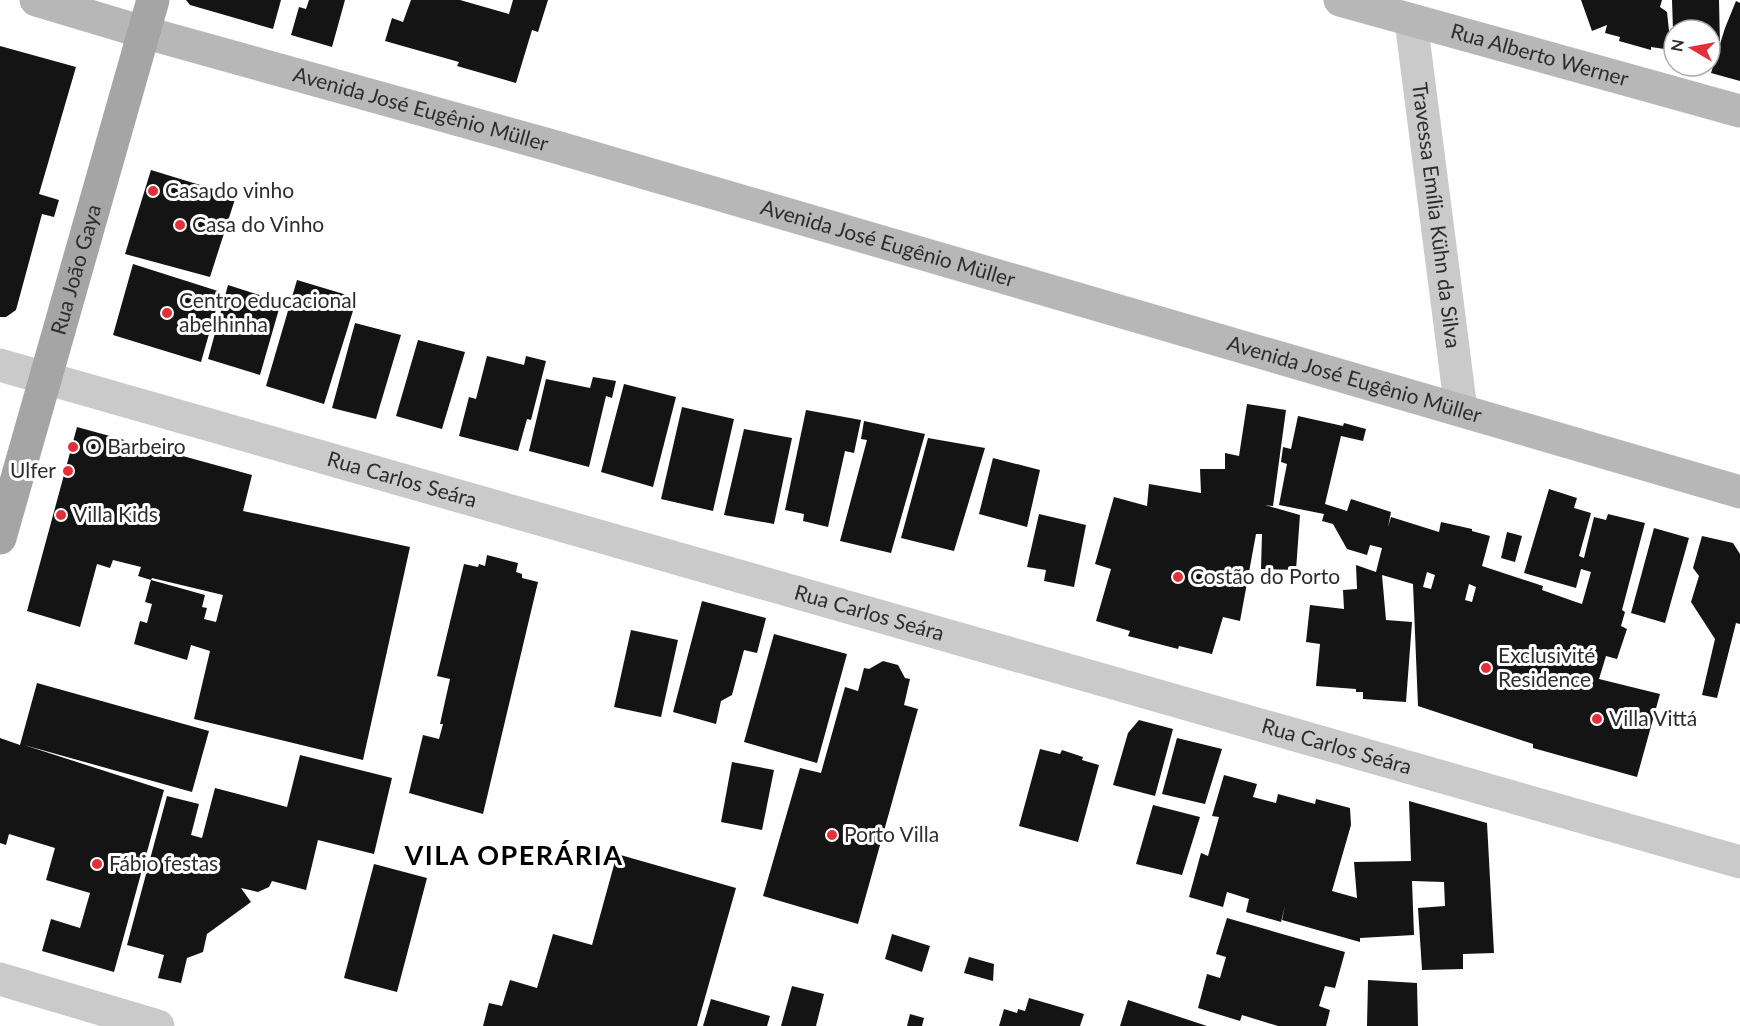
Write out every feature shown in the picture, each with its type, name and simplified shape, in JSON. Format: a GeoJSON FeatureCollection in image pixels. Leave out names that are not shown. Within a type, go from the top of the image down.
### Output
{"type":"FeatureCollection","features":[{"type":"Feature","properties":{"kind":"main road","name":"Avenida José Eugênio Müller"},"geometry":{"type":"LineString","coordinates":[[36,0],[556,147],[1740,492]]}},
{"type":"Feature","properties":{"kind":"main road","name":"Rua João Gaya"},"geometry":{"type":"LineString","coordinates":[[0,538],[153,0]]}},
{"type":"Feature","properties":{"kind":"main road","name":"Rua Alberto Werner"},"geometry":{"type":"LineString","coordinates":[[1340,0],[1740,111]]}},
{"type":"Feature","properties":{"kind":"street","name":"Travessa Emília Kühn da Silva"},"geometry":{"type":"LineString","coordinates":[[1412,21],[1461,410]]}},
{"type":"Feature","properties":{"kind":"street","name":"Rua Carlos Seára"},"geometry":{"type":"LineString","coordinates":[[0,365],[1740,862]]}},
{"type":"Feature","properties":{"kind":"street"},"geometry":{"type":"LineString","coordinates":[[0,979],[158,1026]]}},
{"type":"Feature","properties":{"kind":"building"},"geometry":{"type":"Polygon","coordinates":[[[186,0],[281,0],[273,29],[190,5],[186,0]]]}},
{"type":"Feature","properties":{"kind":"building"},"geometry":{"type":"Polygon","coordinates":[[[309,0],[345,0],[332,47],[291,35],[299,7],[306,9],[309,0]]]}},
{"type":"Feature","properties":{"kind":"building"},"geometry":{"type":"Polygon","coordinates":[[[411,0],[460,0],[509,14],[513,0],[548,0],[538,32],[532,30],[516,83],[457,66],[459,62],[385,41],[392,18],[403,22],[411,0]]]}},
{"type":"Feature","properties":{"kind":"building"},"geometry":{"type":"Polygon","coordinates":[[[1581,0],[1662,0],[1660,7],[1667,12],[1668,18],[1662,18],[1662,49],[1651,47],[1651,50],[1619,41],[1620,37],[1605,33],[1607,25],[1592,31],[1581,0]]]}},
{"type":"Feature","properties":{"kind":"building"},"geometry":{"type":"Polygon","coordinates":[[[1672,0],[1719,0],[1719,18],[1673,18],[1672,0]]]}},
{"type":"Feature","properties":{"kind":"building"},"geometry":{"type":"Polygon","coordinates":[[[1736,1],[1740,3],[1740,81],[1722,76],[1722,38],[1736,1]]]}},
{"type":"Feature","properties":{"kind":"building"},"geometry":{"type":"Polygon","coordinates":[[[0,46],[76,67],[39,194],[59,200],[54,217],[42,214],[16,310],[6,317],[0,317],[0,46]]]}},
{"type":"Feature","properties":{"kind":"building","name":"Casa do Vinho"},"geometry":{"type":"Polygon","coordinates":[[[151,170],[236,196],[210,277],[125,254],[151,170]]]}},
{"type":"Feature","properties":{"kind":"building","name":"Centro educacional abelhinha"},"geometry":{"type":"Polygon","coordinates":[[[133,264],[221,292],[201,362],[113,335],[133,264]]]}},
{"type":"Feature","properties":{"kind":"building"},"geometry":{"type":"Polygon","coordinates":[[[297,280],[357,298],[324,404],[266,386],[297,280]]]}},
{"type":"Feature","properties":{"kind":"building"},"geometry":{"type":"Polygon","coordinates":[[[228,285],[281,302],[260,375],[208,359],[228,285]]]}},
{"type":"Feature","properties":{"kind":"building"},"geometry":{"type":"Polygon","coordinates":[[[355,323],[401,335],[376,419],[332,408],[355,323]]]}},
{"type":"Feature","properties":{"kind":"building"},"geometry":{"type":"Polygon","coordinates":[[[418,340],[465,352],[442,429],[396,416],[418,340]]]}},
{"type":"Feature","properties":{"kind":"building"},"geometry":{"type":"Polygon","coordinates":[[[487,356],[524,365],[526,356],[546,361],[531,420],[527,419],[518,451],[459,436],[469,397],[476,399],[487,356]]]}},
{"type":"Feature","properties":{"kind":"building"},"geometry":{"type":"Polygon","coordinates":[[[593,377],[616,381],[612,398],[606,396],[589,467],[529,451],[546,379],[590,388],[593,377]]]}},
{"type":"Feature","properties":{"kind":"building"},"geometry":{"type":"Polygon","coordinates":[[[624,384],[676,397],[653,487],[601,472],[624,384]]]}},
{"type":"Feature","properties":{"kind":"building","name":"Costão do Porto"},"geometry":{"type":"Polygon","coordinates":[[[1247,404],[1286,410],[1273,506],[1265,505],[1300,515],[1296,570],[1261,569],[1262,534],[1256,534],[1240,621],[1223,617],[1212,654],[1179,646],[1178,649],[1128,636],[1130,631],[1096,621],[1111,569],[1095,564],[1114,497],[1147,506],[1149,484],[1201,493],[1200,469],[1225,469],[1225,453],[1239,456],[1247,404]]]}},
{"type":"Feature","properties":{"kind":"building"},"geometry":{"type":"Polygon","coordinates":[[[682,407],[734,419],[713,511],[661,499],[682,407]]]}},
{"type":"Feature","properties":{"kind":"building"},"geometry":{"type":"Polygon","coordinates":[[[806,410],[861,420],[854,453],[845,451],[828,527],[803,521],[804,514],[785,510],[806,410]]]}},
{"type":"Feature","properties":{"kind":"building"},"geometry":{"type":"Polygon","coordinates":[[[1298,416],[1366,429],[1363,441],[1341,436],[1325,504],[1347,511],[1351,499],[1391,512],[1388,527],[1391,517],[1439,532],[1441,522],[1490,536],[1482,566],[1543,586],[1542,590],[1582,604],[1591,572],[1581,569],[1576,588],[1524,573],[1549,489],[1577,498],[1574,508],[1591,513],[1579,556],[1584,558],[1594,517],[1606,520],[1608,514],[1645,523],[1622,610],[1625,612],[1621,626],[1627,629],[1617,659],[1606,656],[1599,679],[1660,694],[1637,777],[1533,748],[1533,744],[1418,706],[1413,584],[1382,575],[1386,620],[1412,622],[1406,702],[1363,699],[1363,692],[1356,692],[1356,689],[1316,686],[1320,644],[1306,642],[1310,605],[1344,609],[1343,590],[1357,589],[1356,565],[1376,572],[1382,548],[1370,545],[1367,555],[1347,549],[1333,524],[1322,521],[1324,514],[1279,505],[1287,464],[1281,462],[1283,447],[1291,449],[1298,416]],[[1427,572],[1423,587],[1431,589],[1435,575],[1427,572]],[[1469,584],[1465,600],[1472,602],[1476,587],[1469,584]]]}},
{"type":"Feature","properties":{"kind":"building"},"geometry":{"type":"Polygon","coordinates":[[[864,421],[925,434],[891,553],[840,541],[867,440],[861,439],[864,421]]]}},
{"type":"Feature","properties":{"kind":"building"},"geometry":{"type":"Polygon","coordinates":[[[77,427],[252,475],[243,511],[410,547],[363,760],[194,719],[210,651],[191,645],[187,660],[134,644],[140,621],[147,623],[152,604],[145,602],[151,580],[138,576],[141,567],[113,560],[110,568],[97,564],[80,627],[27,611],[77,427]],[[152,578],[151,580],[205,595],[202,607],[207,608],[204,619],[216,622],[223,595],[152,578]]]}},
{"type":"Feature","properties":{"kind":"building"},"geometry":{"type":"Polygon","coordinates":[[[744,429],[792,438],[774,524],[724,515],[744,429]]]}},
{"type":"Feature","properties":{"kind":"building"},"geometry":{"type":"Polygon","coordinates":[[[928,438],[985,448],[954,551],[901,538],[928,438]]]}},
{"type":"Feature","properties":{"kind":"building"},"geometry":{"type":"Polygon","coordinates":[[[993,458],[1040,470],[1027,527],[979,514],[993,458]]]}},
{"type":"Feature","properties":{"kind":"building"},"geometry":{"type":"Polygon","coordinates":[[[1039,514],[1086,525],[1074,587],[1044,581],[1046,570],[1027,567],[1039,514]]]}},
{"type":"Feature","properties":{"kind":"building"},"geometry":{"type":"Polygon","coordinates":[[[1654,528],[1689,538],[1665,623],[1631,613],[1654,528]]]}},
{"type":"Feature","properties":{"kind":"building"},"geometry":{"type":"Polygon","coordinates":[[[1507,532],[1522,536],[1515,562],[1501,558],[1507,532]]]}},
{"type":"Feature","properties":{"kind":"building"},"geometry":{"type":"Polygon","coordinates":[[[1702,536],[1733,543],[1740,554],[1740,624],[1736,623],[1717,698],[1702,695],[1715,639],[1691,602],[1699,576],[1693,568],[1702,536]]]}},
{"type":"Feature","properties":{"kind":"building"},"geometry":{"type":"Polygon","coordinates":[[[487,555],[518,563],[516,572],[522,574],[522,578],[538,582],[483,814],[409,793],[423,735],[439,739],[443,724],[440,724],[450,679],[437,676],[464,564],[485,566],[487,555]]]}},
{"type":"Feature","properties":{"kind":"building"},"geometry":{"type":"Polygon","coordinates":[[[702,601],[766,618],[757,653],[744,650],[732,695],[721,701],[716,724],[673,712],[702,601]]]}},
{"type":"Feature","properties":{"kind":"building"},"geometry":{"type":"Polygon","coordinates":[[[631,630],[678,640],[661,717],[614,707],[631,630]]]}},
{"type":"Feature","properties":{"kind":"building"},"geometry":{"type":"Polygon","coordinates":[[[774,634],[847,654],[817,763],[744,742],[774,634]]]}},
{"type":"Feature","properties":{"kind":"building","name":"Porto Villa"},"geometry":{"type":"Polygon","coordinates":[[[883,661],[898,665],[905,678],[910,679],[904,705],[918,709],[858,924],[763,896],[800,768],[821,773],[845,687],[858,691],[864,668],[869,669],[883,661]]]}},
{"type":"Feature","properties":{"kind":"building","name":"Fábio festas"},"geometry":{"type":"Polygon","coordinates":[[[37,683],[209,731],[192,792],[24,745],[164,790],[114,972],[42,951],[51,919],[80,928],[90,893],[46,880],[55,848],[9,834],[6,845],[0,843],[0,738],[20,745],[37,683]]]}},
{"type":"Feature","properties":{"kind":"building"},"geometry":{"type":"Polygon","coordinates":[[[1139,720],[1173,729],[1155,796],[1113,785],[1128,733],[1139,720]]]}},
{"type":"Feature","properties":{"kind":"building"},"geometry":{"type":"Polygon","coordinates":[[[1177,738],[1222,749],[1205,804],[1162,794],[1177,738]]]}},
{"type":"Feature","properties":{"kind":"building"},"geometry":{"type":"Polygon","coordinates":[[[1040,749],[1060,754],[1062,750],[1099,765],[1078,842],[1019,826],[1040,749]]]}},
{"type":"Feature","properties":{"kind":"building"},"geometry":{"type":"Polygon","coordinates":[[[300,755],[392,778],[374,854],[318,840],[306,890],[272,881],[269,887],[258,892],[241,888],[251,902],[207,934],[203,952],[187,958],[181,983],[158,978],[164,955],[127,945],[167,796],[199,804],[191,835],[202,838],[215,788],[287,807],[300,755]]]}},
{"type":"Feature","properties":{"kind":"building"},"geometry":{"type":"Polygon","coordinates":[[[732,762],[774,770],[762,830],[721,822],[732,762]]]}},
{"type":"Feature","properties":{"kind":"building"},"geometry":{"type":"Polygon","coordinates":[[[1224,775],[1257,784],[1253,797],[1276,803],[1278,794],[1315,804],[1316,799],[1350,808],[1351,825],[1332,891],[1357,898],[1354,862],[1411,861],[1409,801],[1487,823],[1494,953],[1463,954],[1463,969],[1422,970],[1418,908],[1445,906],[1444,882],[1412,881],[1414,935],[1360,938],[1360,942],[1282,920],[1285,906],[1281,922],[1246,912],[1249,899],[1227,892],[1223,907],[1189,897],[1201,853],[1208,856],[1219,817],[1212,816],[1224,775]]]}},
{"type":"Feature","properties":{"kind":"building"},"geometry":{"type":"Polygon","coordinates":[[[1153,805],[1200,817],[1182,875],[1136,864],[1153,805]]]}},
{"type":"Feature","properties":{"kind":"building"},"geometry":{"type":"Polygon","coordinates":[[[617,854],[736,888],[697,1026],[483,1026],[489,1003],[502,1006],[510,980],[537,988],[553,934],[592,945],[617,854]]]}},
{"type":"Feature","properties":{"kind":"building"},"geometry":{"type":"Polygon","coordinates":[[[374,864],[427,878],[397,992],[344,978],[374,864]]]}},
{"type":"Feature","properties":{"kind":"building"},"geometry":{"type":"Polygon","coordinates":[[[1227,918],[1345,952],[1335,988],[1325,986],[1319,1006],[1330,1010],[1326,1026],[1278,1026],[1242,1015],[1240,1021],[1198,1008],[1207,974],[1220,978],[1226,957],[1216,954],[1227,918]]]}},
{"type":"Feature","properties":{"kind":"building"},"geometry":{"type":"Polygon","coordinates":[[[892,934],[930,946],[922,972],[885,959],[892,934]]]}},
{"type":"Feature","properties":{"kind":"building"},"geometry":{"type":"Polygon","coordinates":[[[969,957],[994,964],[993,981],[964,973],[969,957]]]}},
{"type":"Feature","properties":{"kind":"building"},"geometry":{"type":"Polygon","coordinates":[[[1368,980],[1417,983],[1418,1026],[1367,1026],[1368,980]]]}},
{"type":"Feature","properties":{"kind":"building"},"geometry":{"type":"Polygon","coordinates":[[[792,986],[824,994],[816,1026],[781,1026],[792,986]]]}},
{"type":"Feature","properties":{"kind":"building"},"geometry":{"type":"Polygon","coordinates":[[[1029,998],[1084,1014],[1080,1026],[999,1026],[1004,1009],[1017,1013],[1018,1009],[1025,1011],[1029,998]]]}},
{"type":"Feature","properties":{"kind":"building"},"geometry":{"type":"Polygon","coordinates":[[[711,999],[770,1016],[767,1026],[703,1026],[711,999]]]}},
{"type":"Feature","properties":{"kind":"building"},"geometry":{"type":"Polygon","coordinates":[[[1128,1000],[1207,1026],[1120,1026],[1128,1000]]]}},
{"type":"Feature","properties":{"kind":"building"},"geometry":{"type":"Polygon","coordinates":[[[910,1014],[924,1018],[922,1026],[907,1026],[910,1014]]]}},
{"type":"Feature","properties":{"kind":"place","name":"Casa do vinho"},"geometry":{"type":"Point","coordinates":[153,191]}},
{"type":"Feature","properties":{"kind":"place","name":"Casa do Vinho"},"geometry":{"type":"Point","coordinates":[180,225]}},
{"type":"Feature","properties":{"kind":"place","name":"Centro educacional abelhinha"},"geometry":{"type":"Point","coordinates":[167,313]}},
{"type":"Feature","properties":{"kind":"place","name":"O Barbeiro"},"geometry":{"type":"Point","coordinates":[73,447]}},
{"type":"Feature","properties":{"kind":"place","name":"Ulfer"},"geometry":{"type":"Point","coordinates":[68,471]}},
{"type":"Feature","properties":{"kind":"place","name":"Villa Kids"},"geometry":{"type":"Point","coordinates":[61,515]}},
{"type":"Feature","properties":{"kind":"place","name":"Costão do Porto"},"geometry":{"type":"Point","coordinates":[1178,577]}},
{"type":"Feature","properties":{"kind":"place","name":"Exclusivité Residence"},"geometry":{"type":"Point","coordinates":[1486,668]}},
{"type":"Feature","properties":{"kind":"place","name":"Villa Vittá"},"geometry":{"type":"Point","coordinates":[1597,719]}},
{"type":"Feature","properties":{"kind":"place","name":"Porto Villa"},"geometry":{"type":"Point","coordinates":[832,835]}},
{"type":"Feature","properties":{"kind":"place","name":"Fábio festas"},"geometry":{"type":"Point","coordinates":[97,864]}},
{"type":"Feature","properties":{"kind":"district","name":"VILA OPERÁRIA"},"geometry":{"type":"Point","coordinates":[514,856]}}]}
